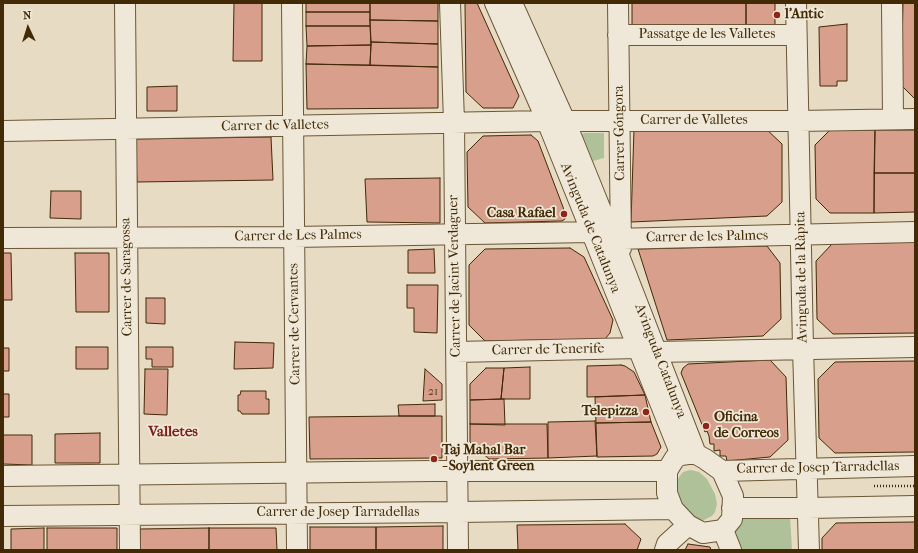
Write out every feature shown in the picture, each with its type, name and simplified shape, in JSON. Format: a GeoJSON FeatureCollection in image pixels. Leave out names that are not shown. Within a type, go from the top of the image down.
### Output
{"type":"FeatureCollection","features":[{"type":"Feature","properties":{"kind":"street","name":"Carrer de Saragossa"},"geometry":{"type":"LineString","coordinates":[[124,3],[130,550]]}},
{"type":"Feature","properties":{"kind":"street","name":"Carrer de Cervantes"},"geometry":{"type":"LineString","coordinates":[[292,3],[297,550]]}},
{"type":"Feature","properties":{"kind":"street","name":"Carrer de Jacint Verdaguer"},"geometry":{"type":"LineString","coordinates":[[450,3],[454,122],[458,550]]}},
{"type":"Feature","properties":{"kind":"street","name":"Avinguda de Catalunya"},"geometry":{"type":"LineString","coordinates":[[495,3],[556,121],[592,232],[647,350],[688,455]]}},
{"type":"Feature","properties":{"kind":"street"},"geometry":{"type":"LineString","coordinates":[[512,3],[556,121],[616,238]]}},
{"type":"Feature","properties":{"kind":"street","name":"Carrer Góngora"},"geometry":{"type":"LineString","coordinates":[[618,3],[619,120],[616,238],[621,262]]}},
{"type":"Feature","properties":{"kind":"street","name":"Avinguda de la Ràpita"},"geometry":{"type":"LineString","coordinates":[[796,3],[809,550]]}},
{"type":"Feature","properties":{"kind":"street"},"geometry":{"type":"LineString","coordinates":[[892,3],[893,119]]}},
{"type":"Feature","properties":{"kind":"street","name":"Passatge de les Valletes"},"geometry":{"type":"LineString","coordinates":[[618,35],[796,35]]}},
{"type":"Feature","properties":{"kind":"street","name":"Carrer de Valletes"},"geometry":{"type":"LineString","coordinates":[[3,130],[619,120],[799,121],[915,119]]}},
{"type":"Feature","properties":{"kind":"street","name":"Carrer de Les Palmes"},"geometry":{"type":"LineString","coordinates":[[3,238],[294,237],[592,232]]}},
{"type":"Feature","properties":{"kind":"street","name":"Carrer de les Palmes"},"geometry":{"type":"LineString","coordinates":[[616,238],[915,232]]}},
{"type":"Feature","properties":{"kind":"street","name":"Avinguda Catalunya"},"geometry":{"type":"LineString","coordinates":[[621,262],[647,350]]}},
{"type":"Feature","properties":{"kind":"street","name":"Carrer de Tenerife"},"geometry":{"type":"LineString","coordinates":[[456,352],[915,347]]}},
{"type":"Feature","properties":{"kind":"street"},"geometry":{"type":"LineString","coordinates":[[688,455],[705,458],[722,470],[733,496],[732,519],[723,530],[703,533],[688,525],[673,508],[667,493],[667,471],[675,458],[688,455]]}},
{"type":"Feature","properties":{"kind":"street","name":"Carrer de Josep Tarradellas"},"geometry":{"type":"LineString","coordinates":[[722,470],[915,466]]}},
{"type":"Feature","properties":{"kind":"street"},"geometry":{"type":"LineString","coordinates":[[3,476],[296,472],[667,471]]}},
{"type":"Feature","properties":{"kind":"street"},"geometry":{"type":"LineString","coordinates":[[732,508],[915,506]]}},
{"type":"Feature","properties":{"kind":"street","name":"Carrer de Josep Tarradellas"},"geometry":{"type":"LineString","coordinates":[[3,516],[458,512],[673,508]]}},
{"type":"Feature","properties":{"kind":"street"},"geometry":{"type":"LineString","coordinates":[[665,550],[667,544],[688,525]]}},
{"type":"Feature","properties":{"kind":"street"},"geometry":{"type":"LineString","coordinates":[[723,530],[731,550]]}},
{"type":"Feature","properties":{"kind":"green space"},"geometry":{"type":"Polygon","coordinates":[[[604,133],[604,158],[593,161],[582,134],[604,133]]]}},
{"type":"Feature","properties":{"kind":"green space"},"geometry":{"type":"Polygon","coordinates":[[[690,470],[699,472],[707,479],[715,494],[717,504],[715,512],[712,516],[704,520],[695,519],[684,509],[677,493],[676,483],[679,477],[683,472],[690,470]]]}},
{"type":"Feature","properties":{"kind":"green space"},"geometry":{"type":"Polygon","coordinates":[[[743,514],[790,516],[792,550],[737,550],[730,534],[743,514]]]}},
{"type":"Feature","properties":{"kind":"building"},"geometry":{"type":"Polygon","coordinates":[[[234,3],[262,3],[262,61],[233,61],[234,3]]]}},
{"type":"Feature","properties":{"kind":"building"},"geometry":{"type":"Polygon","coordinates":[[[306,3],[370,3],[370,12],[306,12],[306,3]]]}},
{"type":"Feature","properties":{"kind":"building"},"geometry":{"type":"Polygon","coordinates":[[[370,3],[438,3],[438,21],[370,20],[370,3]]]}},
{"type":"Feature","properties":{"kind":"building"},"geometry":{"type":"Polygon","coordinates":[[[465,3],[477,3],[519,96],[513,108],[483,108],[466,92],[465,3]]]}},
{"type":"Feature","properties":{"kind":"building"},"geometry":{"type":"Polygon","coordinates":[[[632,3],[746,3],[746,28],[632,29],[632,3]]]}},
{"type":"Feature","properties":{"kind":"building"},"geometry":{"type":"Polygon","coordinates":[[[746,3],[775,3],[775,27],[746,28],[746,3]]]}},
{"type":"Feature","properties":{"kind":"building"},"geometry":{"type":"Polygon","coordinates":[[[903,3],[915,3],[915,99],[901,85],[903,3]]]}},
{"type":"Feature","properties":{"kind":"building"},"geometry":{"type":"Polygon","coordinates":[[[306,12],[370,12],[370,26],[306,26],[306,12]]]}},
{"type":"Feature","properties":{"kind":"building"},"geometry":{"type":"Polygon","coordinates":[[[370,20],[438,21],[438,44],[371,42],[370,20]]]}},
{"type":"Feature","properties":{"kind":"building"},"geometry":{"type":"Polygon","coordinates":[[[847,24],[847,81],[837,81],[837,86],[820,86],[819,27],[847,24]]]}},
{"type":"Feature","properties":{"kind":"building"},"geometry":{"type":"Polygon","coordinates":[[[306,26],[370,26],[371,45],[307,46],[306,26]]]}},
{"type":"Feature","properties":{"kind":"building"},"geometry":{"type":"Polygon","coordinates":[[[371,42],[438,44],[438,67],[370,65],[371,42]]]}},
{"type":"Feature","properties":{"kind":"building"},"geometry":{"type":"Polygon","coordinates":[[[371,45],[370,65],[306,64],[307,46],[371,45]]]}},
{"type":"Feature","properties":{"kind":"building"},"geometry":{"type":"Polygon","coordinates":[[[306,64],[438,67],[438,108],[307,109],[306,64]]]}},
{"type":"Feature","properties":{"kind":"building"},"geometry":{"type":"Polygon","coordinates":[[[177,86],[177,111],[147,111],[147,87],[177,86]]]}},
{"type":"Feature","properties":{"kind":"building"},"geometry":{"type":"Polygon","coordinates":[[[764,127],[782,144],[782,202],[767,216],[631,222],[634,129],[764,127]]]}},
{"type":"Feature","properties":{"kind":"building"},"geometry":{"type":"Polygon","coordinates":[[[830,130],[875,130],[874,213],[830,213],[816,199],[815,145],[830,130]]]}},
{"type":"Feature","properties":{"kind":"building"},"geometry":{"type":"Polygon","coordinates":[[[875,130],[915,130],[915,173],[874,173],[875,130]]]}},
{"type":"Feature","properties":{"kind":"building"},"geometry":{"type":"Polygon","coordinates":[[[531,135],[538,141],[563,207],[565,219],[562,221],[485,223],[468,207],[467,152],[483,136],[531,135]]]}},
{"type":"Feature","properties":{"kind":"building"},"geometry":{"type":"Polygon","coordinates":[[[271,137],[273,180],[137,182],[135,139],[271,137]]]}},
{"type":"Feature","properties":{"kind":"building"},"geometry":{"type":"Polygon","coordinates":[[[874,173],[915,173],[915,212],[874,213],[874,173]]]}},
{"type":"Feature","properties":{"kind":"building"},"geometry":{"type":"Polygon","coordinates":[[[440,178],[440,223],[367,222],[365,179],[440,178]]]}},
{"type":"Feature","properties":{"kind":"building"},"geometry":{"type":"Polygon","coordinates":[[[51,191],[81,191],[81,219],[50,218],[51,191]]]}},
{"type":"Feature","properties":{"kind":"building"},"geometry":{"type":"Polygon","coordinates":[[[915,242],[915,333],[833,334],[817,319],[816,261],[832,244],[915,242]]]}},
{"type":"Feature","properties":{"kind":"building"},"geometry":{"type":"Polygon","coordinates":[[[767,246],[780,263],[781,319],[763,336],[667,340],[638,249],[767,246]]]}},
{"type":"Feature","properties":{"kind":"building"},"geometry":{"type":"Polygon","coordinates":[[[570,248],[584,257],[613,320],[610,333],[605,339],[485,341],[469,325],[469,265],[485,249],[570,248]]]}},
{"type":"Feature","properties":{"kind":"building"},"geometry":{"type":"Polygon","coordinates":[[[434,249],[435,273],[408,273],[408,250],[434,249]]]}},
{"type":"Feature","properties":{"kind":"building"},"geometry":{"type":"Polygon","coordinates":[[[3,253],[11,253],[12,300],[3,300],[3,253]]]}},
{"type":"Feature","properties":{"kind":"building"},"geometry":{"type":"Polygon","coordinates":[[[75,253],[109,253],[109,312],[76,312],[75,253]]]}},
{"type":"Feature","properties":{"kind":"building"},"geometry":{"type":"Polygon","coordinates":[[[407,285],[438,285],[437,333],[414,332],[414,308],[407,308],[407,285]]]}},
{"type":"Feature","properties":{"kind":"building"},"geometry":{"type":"Polygon","coordinates":[[[146,298],[165,298],[165,324],[146,323],[146,298]]]}},
{"type":"Feature","properties":{"kind":"building"},"geometry":{"type":"Polygon","coordinates":[[[235,342],[274,343],[273,368],[234,369],[235,342]]]}},
{"type":"Feature","properties":{"kind":"building"},"geometry":{"type":"Polygon","coordinates":[[[76,347],[108,347],[108,369],[76,369],[76,347]]]}},
{"type":"Feature","properties":{"kind":"building"},"geometry":{"type":"Polygon","coordinates":[[[146,347],[173,347],[173,367],[152,367],[152,359],[146,359],[146,347]]]}},
{"type":"Feature","properties":{"kind":"building"},"geometry":{"type":"Polygon","coordinates":[[[3,348],[9,348],[9,371],[3,371],[3,348]]]}},
{"type":"Feature","properties":{"kind":"building"},"geometry":{"type":"Polygon","coordinates":[[[770,360],[786,377],[788,440],[770,457],[727,461],[726,456],[720,456],[720,450],[714,451],[714,444],[710,444],[707,431],[705,432],[681,373],[683,368],[688,364],[770,360]]]}},
{"type":"Feature","properties":{"kind":"building"},"geometry":{"type":"Polygon","coordinates":[[[915,361],[915,452],[835,453],[819,438],[818,379],[835,362],[915,361]]]}},
{"type":"Feature","properties":{"kind":"building"},"geometry":{"type":"Polygon","coordinates":[[[621,365],[634,372],[645,395],[587,397],[587,366],[621,365]]]}},
{"type":"Feature","properties":{"kind":"building"},"geometry":{"type":"Polygon","coordinates":[[[530,367],[530,399],[501,399],[504,368],[530,367]]]}},
{"type":"Feature","properties":{"kind":"building"},"geometry":{"type":"Polygon","coordinates":[[[486,368],[504,368],[501,399],[470,400],[470,384],[486,368]]]}},
{"type":"Feature","properties":{"kind":"building"},"geometry":{"type":"Polygon","coordinates":[[[145,369],[168,369],[167,415],[144,414],[145,369]]]}},
{"type":"Feature","properties":{"kind":"building"},"geometry":{"type":"Polygon","coordinates":[[[425,369],[442,384],[442,400],[423,401],[425,369]]]}},
{"type":"Feature","properties":{"kind":"building"},"geometry":{"type":"Polygon","coordinates":[[[241,391],[266,391],[266,399],[269,399],[269,414],[242,414],[238,411],[238,395],[240,395],[241,391]]]}},
{"type":"Feature","properties":{"kind":"building"},"geometry":{"type":"Polygon","coordinates":[[[3,394],[9,394],[9,417],[3,417],[3,394]]]}},
{"type":"Feature","properties":{"kind":"building"},"geometry":{"type":"Polygon","coordinates":[[[645,395],[651,422],[596,423],[595,397],[645,395]]]}},
{"type":"Feature","properties":{"kind":"building"},"geometry":{"type":"Polygon","coordinates":[[[504,399],[505,425],[470,424],[470,400],[504,399]]]}},
{"type":"Feature","properties":{"kind":"building"},"geometry":{"type":"Polygon","coordinates":[[[435,404],[435,416],[399,416],[398,405],[435,404]]]}},
{"type":"Feature","properties":{"kind":"building"},"geometry":{"type":"Polygon","coordinates":[[[442,416],[442,458],[310,459],[309,417],[442,416]]]}},
{"type":"Feature","properties":{"kind":"building"},"geometry":{"type":"Polygon","coordinates":[[[595,421],[597,456],[548,458],[548,422],[595,421]]]}},
{"type":"Feature","properties":{"kind":"building"},"geometry":{"type":"Polygon","coordinates":[[[651,422],[661,447],[657,454],[653,456],[597,457],[596,423],[651,422]]]}},
{"type":"Feature","properties":{"kind":"building"},"geometry":{"type":"Polygon","coordinates":[[[470,424],[547,424],[548,458],[489,459],[470,442],[470,424]]]}},
{"type":"Feature","properties":{"kind":"building"},"geometry":{"type":"Polygon","coordinates":[[[100,433],[100,463],[55,463],[55,434],[100,433]]]}},
{"type":"Feature","properties":{"kind":"building"},"geometry":{"type":"Polygon","coordinates":[[[3,435],[32,435],[32,465],[3,464],[3,435]]]}},
{"type":"Feature","properties":{"kind":"building"},"geometry":{"type":"Polygon","coordinates":[[[915,522],[915,550],[822,550],[822,538],[836,523],[915,522]]]}},
{"type":"Feature","properties":{"kind":"building"},"geometry":{"type":"Polygon","coordinates":[[[625,524],[641,539],[637,550],[518,550],[517,525],[625,524]]]}},
{"type":"Feature","properties":{"kind":"building"},"geometry":{"type":"Polygon","coordinates":[[[443,526],[443,550],[376,550],[376,527],[443,526]]]}},
{"type":"Feature","properties":{"kind":"building"},"geometry":{"type":"Polygon","coordinates":[[[310,527],[376,527],[376,550],[310,550],[310,527]]]}},
{"type":"Feature","properties":{"kind":"building"},"geometry":{"type":"Polygon","coordinates":[[[44,528],[44,550],[11,550],[11,529],[44,528]]]}},
{"type":"Feature","properties":{"kind":"building"},"geometry":{"type":"Polygon","coordinates":[[[47,528],[117,528],[117,550],[47,550],[47,528]]]}},
{"type":"Feature","properties":{"kind":"building"},"geometry":{"type":"Polygon","coordinates":[[[209,528],[209,550],[140,550],[140,529],[209,528]]]}},
{"type":"Feature","properties":{"kind":"building"},"geometry":{"type":"Polygon","coordinates":[[[209,528],[276,528],[277,550],[209,550],[209,528]]]}},
{"type":"Feature","properties":{"kind":"building"},"geometry":{"type":"Polygon","coordinates":[[[688,544],[710,547],[711,550],[685,550],[688,544]]]}},
{"type":"Feature","properties":{"kind":"place","name":"l'Antic"},"geometry":{"type":"Point","coordinates":[777,15]}},
{"type":"Feature","properties":{"kind":"place","name":"Casa Rafael"},"geometry":{"type":"Point","coordinates":[564,214]}},
{"type":"Feature","properties":{"kind":"place","name":"Telepizza"},"geometry":{"type":"Point","coordinates":[646,412]}},
{"type":"Feature","properties":{"kind":"place","name":"Oficina de Correos"},"geometry":{"type":"Point","coordinates":[706,426]}},
{"type":"Feature","properties":{"kind":"place","name":"Taj Mahal Bar - Soylent Green"},"geometry":{"type":"Point","coordinates":[434,459]}},
{"type":"Feature","properties":{"kind":"district","name":"Valletes"},"geometry":{"type":"Point","coordinates":[173,432]}}]}
